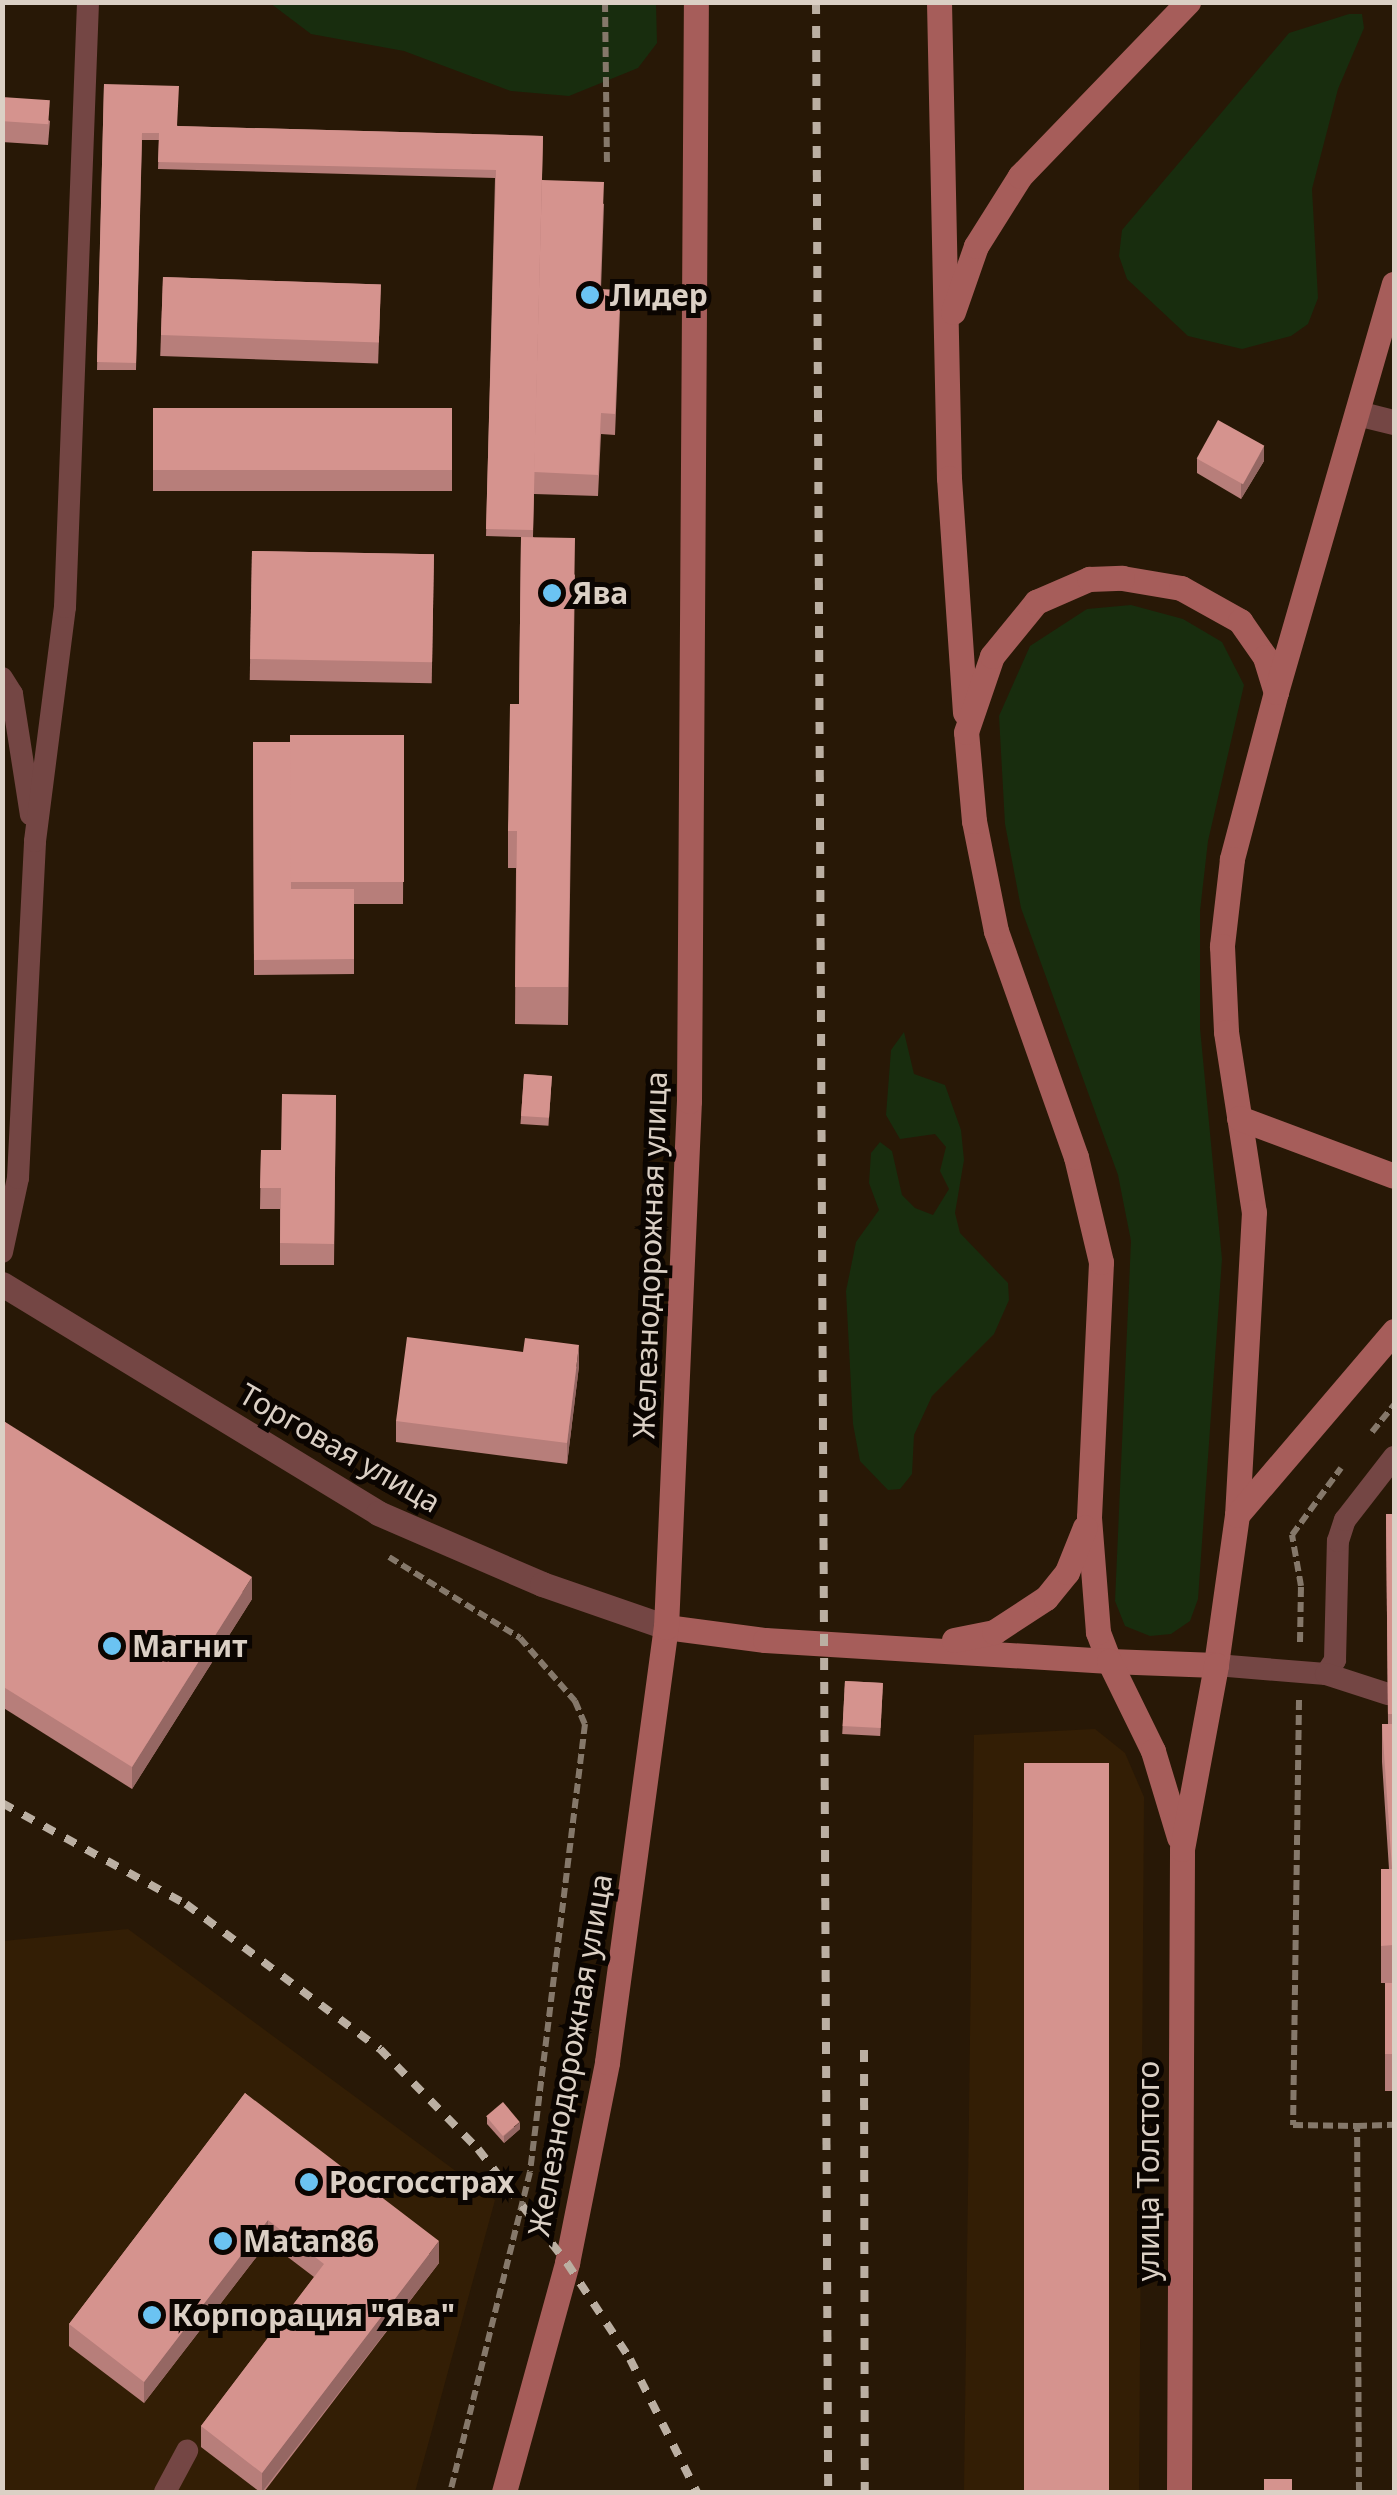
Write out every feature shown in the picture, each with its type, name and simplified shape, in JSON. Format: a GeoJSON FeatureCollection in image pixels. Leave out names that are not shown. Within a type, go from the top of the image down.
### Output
{"type":"FeatureCollection","features":[{"type":"Feature","properties":{"kind":"street","name":"Железнодорожная улица"},"geometry":{"type":"LineString","coordinates":[[504,2492],[567,2263],[608,2062],[666,1627],[689,1101],[696,2]]}},
{"type":"Feature","properties":{"kind":"street"},"geometry":{"type":"LineString","coordinates":[[940,2],[946,362],[974,821],[996,931],[1096,1231],[1102,1318],[1088,1517],[1093,1613],[1109,1661],[1153,1751],[1182,1849]]}},
{"type":"Feature","properties":{"kind":"street"},"geometry":{"type":"LineString","coordinates":[[946,362],[960,284],[995,211],[1056,136],[1188,2]]}},
{"type":"Feature","properties":{"kind":"street"},"geometry":{"type":"LineString","coordinates":[[1182,1849],[1216,1665],[1237,1515],[1254,1212],[1239,1118],[1222,946],[1232,859],[1394,284]]}},
{"type":"Feature","properties":{"kind":"street"},"geometry":{"type":"LineString","coordinates":[[1357,413],[1394,422]]}},
{"type":"Feature","properties":{"kind":"street"},"geometry":{"type":"LineString","coordinates":[[966,732],[992,656],[1013,624],[1036,602],[1089,578],[1155,582],[1215,603],[1255,639],[1276,692]]}},
{"type":"Feature","properties":{"kind":"street"},"geometry":{"type":"LineString","coordinates":[[1239,1118],[1394,1176]]}},
{"type":"Feature","properties":{"kind":"street","name":"Торговая улица"},"geometry":{"type":"LineString","coordinates":[[4,1290],[378,1513],[542,1584],[666,1627]]}},
{"type":"Feature","properties":{"kind":"street"},"geometry":{"type":"LineString","coordinates":[[1237,1515],[1394,1331]]}},
{"type":"Feature","properties":{"kind":"street"},"geometry":{"type":"LineString","coordinates":[[925,1646],[994,1632],[1021,1619],[1066,1572],[1088,1517]]}},
{"type":"Feature","properties":{"kind":"street"},"geometry":{"type":"LineString","coordinates":[[666,1627],[765,1640],[1216,1665]]}},
{"type":"Feature","properties":{"kind":"street","name":"улица Толстого"},"geometry":{"type":"LineString","coordinates":[[1179,2492],[1182,1849]]}},
{"type":"Feature","properties":{"kind":"lane"},"geometry":{"type":"LineString","coordinates":[[2,1252],[18,1178],[35,841],[65,607],[88,2]]}},
{"type":"Feature","properties":{"kind":"lane"},"geometry":{"type":"LineString","coordinates":[[2,678],[12,694],[35,841]]}},
{"type":"Feature","properties":{"kind":"lane"},"geometry":{"type":"LineString","coordinates":[[1326,1674],[1335,1660],[1338,1542],[1345,1520],[1393,1461]]}},
{"type":"Feature","properties":{"kind":"lane"},"geometry":{"type":"LineString","coordinates":[[1216,1665],[1299,1676],[1326,1674],[1388,1694]]}},
{"type":"Feature","properties":{"kind":"lane"},"geometry":{"type":"LineString","coordinates":[[165,2492],[186,2451]]}},
{"type":"Feature","properties":{"kind":"path"},"geometry":{"type":"LineString","coordinates":[[605,2],[607,166]]}},
{"type":"Feature","properties":{"kind":"path"},"geometry":{"type":"LineString","coordinates":[[1370,1434],[1394,1405]]}},
{"type":"Feature","properties":{"kind":"path"},"geometry":{"type":"LineString","coordinates":[[1346,1463],[1292,1535],[1300,1586],[1293,2125],[1394,2125]]}},
{"type":"Feature","properties":{"kind":"path"},"geometry":{"type":"LineString","coordinates":[[378,1550],[520,1638],[575,1701],[585,1724],[530,2172],[450,2492]]}},
{"type":"Feature","properties":{"kind":"path"},"geometry":{"type":"LineString","coordinates":[[1357,2126],[1359,2492]]}},
{"type":"Feature","properties":{"kind":"shaded area"},"geometry":{"type":"Polygon","coordinates":[[[1095,1729],[1125,1753],[1144,1797],[1139,2492],[964,2492],[974,1735],[1095,1729]]]}},
{"type":"Feature","properties":{"kind":"shaded area"},"geometry":{"type":"Polygon","coordinates":[[[128,1929],[495,2200],[415,2492],[3,2492],[3,1941],[128,1929]]]}},
{"type":"Feature","properties":{"kind":"green space"},"geometry":{"type":"Polygon","coordinates":[[[270,3],[656,3],[657,43],[638,68],[569,96],[511,91],[404,51],[311,34],[270,3]]]}},
{"type":"Feature","properties":{"kind":"green space"},"geometry":{"type":"Polygon","coordinates":[[[1349,14],[1362,14],[1364,28],[1338,89],[1312,189],[1318,298],[1308,324],[1291,336],[1242,349],[1188,336],[1127,279],[1119,256],[1122,230],[1289,33],[1349,14]]]}},
{"type":"Feature","properties":{"kind":"green space"},"geometry":{"type":"Polygon","coordinates":[[[1131,605],[1183,619],[1222,642],[1244,685],[1208,841],[1200,911],[1200,1028],[1222,1259],[1198,1599],[1190,1621],[1171,1634],[1150,1636],[1125,1626],[1115,1601],[1131,1241],[1118,1175],[1021,908],[1005,824],[999,716],[1030,646],[1087,609],[1131,605]]]}},
{"type":"Feature","properties":{"kind":"green space"},"geometry":{"type":"Polygon","coordinates":[[[904,1032],[914,1074],[945,1085],[961,1130],[964,1160],[955,1213],[960,1233],[1008,1283],[1009,1300],[994,1334],[932,1396],[914,1435],[912,1474],[900,1489],[888,1490],[860,1461],[853,1424],[846,1291],[856,1242],[879,1210],[869,1183],[871,1153],[880,1142],[892,1151],[902,1195],[915,1208],[933,1215],[949,1189],[940,1171],[946,1147],[935,1134],[900,1139],[886,1115],[891,1050],[904,1032]]]}},
{"type":"Feature","properties":{"kind":"building"},"geometry":{"type":"Polygon","coordinates":[[[104,84],[179,86],[177,126],[543,136],[533,530],[486,529],[496,170],[158,162],[159,133],[142,133],[136,363],[97,362],[104,84]]]}},
{"type":"Feature","properties":{"kind":"building"},"geometry":{"type":"Polygon","coordinates":[[[2,97],[50,100],[48,124],[2,121],[2,97]]]}},
{"type":"Feature","properties":{"kind":"building"},"geometry":{"type":"Polygon","coordinates":[[[542,180],[604,182],[600,289],[620,290],[615,414],[601,413],[598,475],[534,472],[542,180]]]}},
{"type":"Feature","properties":{"kind":"building"},"geometry":{"type":"Polygon","coordinates":[[[163,277],[381,285],[379,343],[161,335],[163,277]]]}},
{"type":"Feature","properties":{"kind":"building"},"geometry":{"type":"Polygon","coordinates":[[[153,408],[452,408],[452,470],[153,470],[153,408]]]}},
{"type":"Feature","properties":{"kind":"building"},"geometry":{"type":"Polygon","coordinates":[[[1218,420],[1264,446],[1243,484],[1197,458],[1218,420]]]}},
{"type":"Feature","properties":{"kind":"building"},"geometry":{"type":"Polygon","coordinates":[[[521,537],[575,538],[568,987],[515,987],[517,831],[508,831],[510,704],[519,704],[521,537]]]}},
{"type":"Feature","properties":{"kind":"building"},"geometry":{"type":"Polygon","coordinates":[[[252,551],[434,554],[432,662],[250,659],[252,551]]]}},
{"type":"Feature","properties":{"kind":"building"},"geometry":{"type":"Polygon","coordinates":[[[290,735],[404,735],[404,882],[290,882],[290,735]]]}},
{"type":"Feature","properties":{"kind":"building"},"geometry":{"type":"Polygon","coordinates":[[[253,742],[290,742],[291,889],[354,889],[354,959],[254,960],[253,742]]]}},
{"type":"Feature","properties":{"kind":"building"},"geometry":{"type":"Polygon","coordinates":[[[524,1074],[552,1076],[549,1118],[521,1116],[524,1074]]]}},
{"type":"Feature","properties":{"kind":"building"},"geometry":{"type":"Polygon","coordinates":[[[282,1094],[336,1095],[334,1244],[280,1243],[281,1188],[260,1188],[261,1150],[281,1150],[282,1094]]]}},
{"type":"Feature","properties":{"kind":"building"},"geometry":{"type":"Polygon","coordinates":[[[407,1337],[523,1352],[525,1338],[579,1345],[567,1443],[396,1421],[407,1337]]]}},
{"type":"Feature","properties":{"kind":"building","name":"Магнит"},"geometry":{"type":"Polygon","coordinates":[[[2,1420],[252,1577],[132,1767],[2,1686],[2,1420]]]}},
{"type":"Feature","properties":{"kind":"building"},"geometry":{"type":"Polygon","coordinates":[[[1386,1514],[1394,1514],[1394,1714],[1388,1714],[1386,1514]]]}},
{"type":"Feature","properties":{"kind":"building"},"geometry":{"type":"Polygon","coordinates":[[[845,1681],[883,1683],[881,1728],[843,1726],[845,1681]]]}},
{"type":"Feature","properties":{"kind":"building"},"geometry":{"type":"Polygon","coordinates":[[[1382,1724],[1394,1724],[1394,2054],[1385,2054],[1385,1983],[1393,1983],[1393,1945],[1381,1946],[1381,1869],[1392,1869],[1382,1724]]]}},
{"type":"Feature","properties":{"kind":"building"},"geometry":{"type":"Polygon","coordinates":[[[1024,1763],[1109,1763],[1109,2492],[1024,2492],[1024,1763]]]}},
{"type":"Feature","properties":{"kind":"building","name":"Корпорация \"Ява\""},"geometry":{"type":"Polygon","coordinates":[[[245,2093],[439,2241],[262,2473],[201,2426],[324,2264],[268,2220],[144,2382],[69,2324],[245,2093]]]}},
{"type":"Feature","properties":{"kind":"building"},"geometry":{"type":"Polygon","coordinates":[[[503,2102],[520,2122],[503,2136],[486,2116],[503,2102]]]}},
{"type":"Feature","properties":{"kind":"building"},"geometry":{"type":"Polygon","coordinates":[[[1264,2479],[1292,2479],[1292,2492],[1264,2492],[1264,2479]]]}},
{"type":"Feature","properties":{"kind":"railway"},"geometry":{"type":"LineString","coordinates":[[816,2],[828,2492]]}},
{"type":"Feature","properties":{"kind":"railway"},"geometry":{"type":"LineString","coordinates":[[2,1803],[186,1904],[380,2049],[478,2149],[567,2263],[630,2359],[697,2492]]}},
{"type":"Feature","properties":{"kind":"railway"},"geometry":{"type":"LineString","coordinates":[[864,2050],[865,2492]]}},
{"type":"Feature","properties":{"kind":"place","name":"Лидер"},"geometry":{"type":"Point","coordinates":[590,295]}},
{"type":"Feature","properties":{"kind":"place","name":"Ява"},"geometry":{"type":"Point","coordinates":[552,593]}},
{"type":"Feature","properties":{"kind":"place","name":"Магнит"},"geometry":{"type":"Point","coordinates":[112,1646]}},
{"type":"Feature","properties":{"kind":"place","name":"Росгосстрах"},"geometry":{"type":"Point","coordinates":[309,2182]}},
{"type":"Feature","properties":{"kind":"place","name":"Matan86"},"geometry":{"type":"Point","coordinates":[223,2241]}},
{"type":"Feature","properties":{"kind":"place","name":"Корпорация \"Ява\""},"geometry":{"type":"Point","coordinates":[152,2315]}}]}
